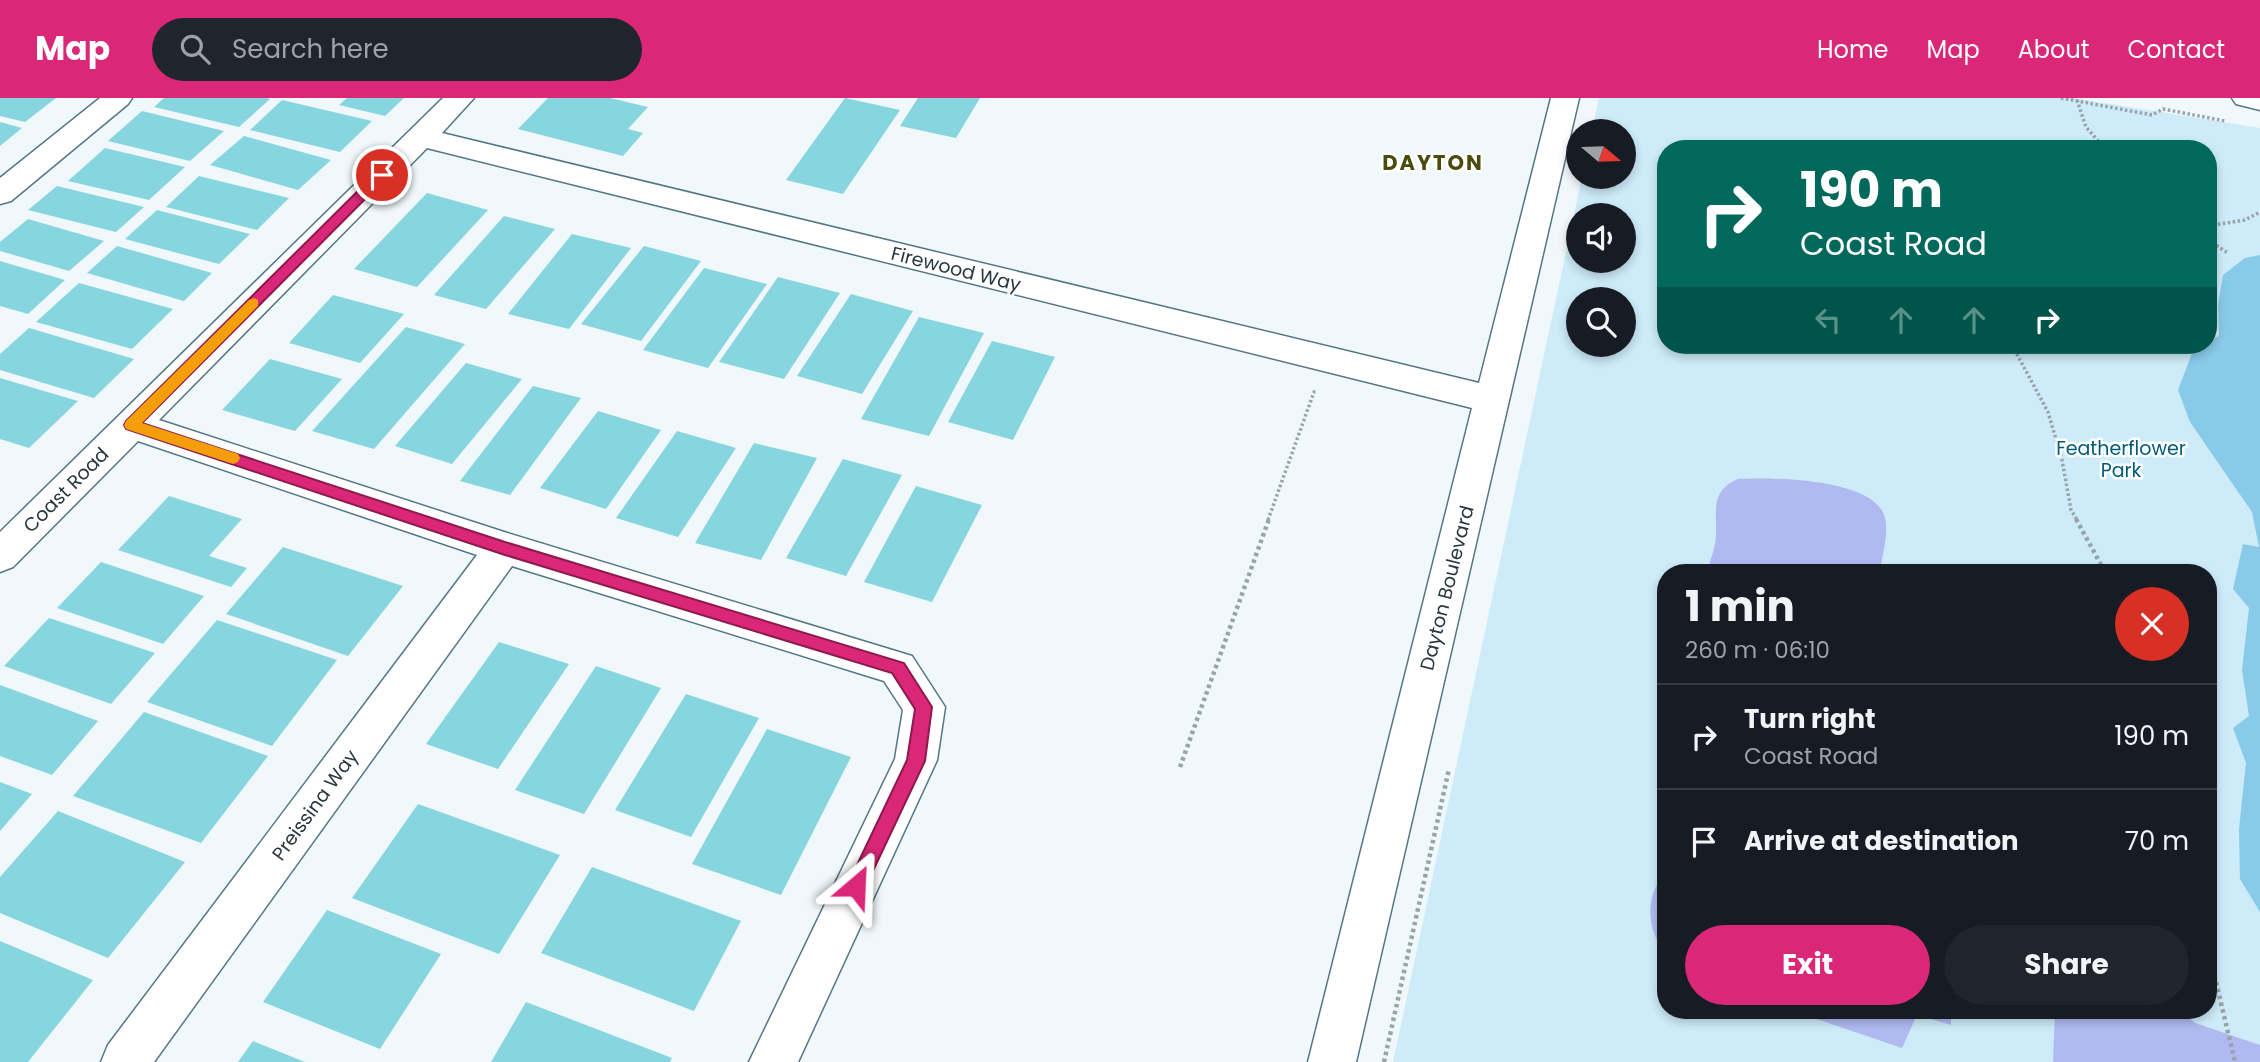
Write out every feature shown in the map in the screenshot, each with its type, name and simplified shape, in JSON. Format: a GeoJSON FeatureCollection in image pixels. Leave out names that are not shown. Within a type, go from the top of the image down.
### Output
{"type":"FeatureCollection","features":[{"type":"Feature","properties":{"kind":"street"},"geometry":{"type":"LineString","coordinates":[[0,194],[118,98]]}},
{"type":"Feature","properties":{"kind":"street","name":"Coast Road"},"geometry":{"type":"LineString","coordinates":[[0,556],[460,98]]}},
{"type":"Feature","properties":{"kind":"street"},"geometry":{"type":"LineString","coordinates":[[2241,111],[2260,101]]}},
{"type":"Feature","properties":{"kind":"street","name":"Dayton Boulevard"},"geometry":{"type":"LineString","coordinates":[[1332,1062],[1492,400],[1560,103]]}},
{"type":"Feature","properties":{"kind":"street","name":"Firewood Way"},"geometry":{"type":"LineString","coordinates":[[421,137],[1492,400]]}},
{"type":"Feature","properties":{"kind":"street"},"geometry":{"type":"LineString","coordinates":[[131,425],[505,548],[898,668],[924,707],[916,761],[773,1062]]}},
{"type":"Feature","properties":{"kind":"street","name":"Preissina Way"},"geometry":{"type":"LineString","coordinates":[[125,1062],[505,548]]}},
{"type":"Feature","properties":{"kind":"path"},"geometry":{"type":"LineString","coordinates":[[2061,98],[2152,115],[2163,110],[2241,111]]}},
{"type":"Feature","properties":{"kind":"path"},"geometry":{"type":"LineString","coordinates":[[2077,100],[2079,116],[2095,140]]}},
{"type":"Feature","properties":{"kind":"path"},"geometry":{"type":"LineString","coordinates":[[2217,225],[2245,220],[2260,212]]}},
{"type":"Feature","properties":{"kind":"path"},"geometry":{"type":"LineString","coordinates":[[2217,246],[2228,253]]}},
{"type":"Feature","properties":{"kind":"path"},"geometry":{"type":"LineString","coordinates":[[2017,354],[2048,412],[2062,460],[2071,510],[2101,564]]}},
{"type":"Feature","properties":{"kind":"path"},"geometry":{"type":"LineString","coordinates":[[1180,767],[1314,392],[1326,394]]}},
{"type":"Feature","properties":{"kind":"path"},"geometry":{"type":"LineString","coordinates":[[2217,986],[2235,1062]]}},
{"type":"Feature","properties":{"kind":"green space","name":"Featherflower Park"},"geometry":{"type":"Polygon","coordinates":[[[1599,98],[2073,98],[2260,128],[2260,1062],[1393,1062],[1566,252],[1566,273],[1636,273],[1636,203],[1576,203],[1579,189],[1636,189],[1636,119],[1595,119],[1599,98]]]}},
{"type":"Feature","properties":{"kind":"shaded area"},"geometry":{"type":"Polygon","coordinates":[[[2260,255],[2260,912],[2240,879],[2239,829],[2246,763],[2233,728],[2249,716],[2242,670],[2249,608],[2233,589],[2243,544],[2259,547],[2252,512],[2190,422],[2178,390],[2192,354],[2217,354],[2218,305],[2223,275],[2245,258],[2260,255]]]}},
{"type":"Feature","properties":{"kind":"shaded area"},"geometry":{"type":"Polygon","coordinates":[[[1738,479],[1796,480],[1843,488],[1863,495],[1877,505],[1885,518],[1886,538],[1881,564],[1709,564],[1715,544],[1717,502],[1723,489],[1738,479]]]}},
{"type":"Feature","properties":{"kind":"shaded area"},"geometry":{"type":"Polygon","coordinates":[[[1657,884],[1657,940],[1650,916],[1657,884]]]}},
{"type":"Feature","properties":{"kind":"shaded area"},"geometry":{"type":"Polygon","coordinates":[[[1817,1019],[1915,1019],[1902,1048],[1817,1019]]]}},
{"type":"Feature","properties":{"kind":"shaded area"},"geometry":{"type":"Polygon","coordinates":[[[1931,1019],[1951,1019],[1951,1025],[1931,1019]]]}},
{"type":"Feature","properties":{"kind":"shaded area"},"geometry":{"type":"Polygon","coordinates":[[[2055,1019],[2190,1019],[2195,1023],[2260,1045],[2260,1062],[2053,1062],[2055,1019]]]}},
{"type":"Feature","properties":{"kind":"building"},"geometry":{"type":"Polygon","coordinates":[[[0,98],[56,98],[25,122],[0,116],[0,98]]]}},
{"type":"Feature","properties":{"kind":"building"},"geometry":{"type":"Polygon","coordinates":[[[164,98],[270,99],[239,127],[154,107],[164,98]]]}},
{"type":"Feature","properties":{"kind":"building"},"geometry":{"type":"Polygon","coordinates":[[[347,98],[404,98],[385,116],[339,105],[347,98]]]}},
{"type":"Feature","properties":{"kind":"building"},"geometry":{"type":"Polygon","coordinates":[[[548,98],[610,98],[648,107],[628,129],[643,133],[623,156],[518,129],[548,98]]]}},
{"type":"Feature","properties":{"kind":"building"},"geometry":{"type":"Polygon","coordinates":[[[845,98],[900,110],[843,194],[786,180],[845,98]]]}},
{"type":"Feature","properties":{"kind":"building"},"geometry":{"type":"Polygon","coordinates":[[[918,98],[980,98],[956,138],[900,126],[918,98]]]}},
{"type":"Feature","properties":{"kind":"building"},"geometry":{"type":"Polygon","coordinates":[[[282,100],[372,121],[340,152],[250,130],[282,100]]]}},
{"type":"Feature","properties":{"kind":"building"},"geometry":{"type":"Polygon","coordinates":[[[142,111],[224,131],[190,161],[108,141],[142,111]]]}},
{"type":"Feature","properties":{"kind":"building"},"geometry":{"type":"Polygon","coordinates":[[[0,122],[22,128],[0,146],[0,122]]]}},
{"type":"Feature","properties":{"kind":"building"},"geometry":{"type":"Polygon","coordinates":[[[244,136],[331,160],[298,190],[210,165],[244,136]]]}},
{"type":"Feature","properties":{"kind":"building"},"geometry":{"type":"Polygon","coordinates":[[[105,148],[185,167],[149,200],[68,181],[105,148]]]}},
{"type":"Feature","properties":{"kind":"building"},"geometry":{"type":"Polygon","coordinates":[[[199,176],[289,198],[257,230],[166,207],[199,176]]]}},
{"type":"Feature","properties":{"kind":"building"},"geometry":{"type":"Polygon","coordinates":[[[57,186],[144,207],[116,232],[28,210],[57,186]]]}},
{"type":"Feature","properties":{"kind":"building"},"geometry":{"type":"Polygon","coordinates":[[[427,193],[488,210],[417,287],[354,269],[427,193]]]}},
{"type":"Feature","properties":{"kind":"building"},"geometry":{"type":"Polygon","coordinates":[[[157,210],[250,234],[219,264],[125,239],[157,210]]]}},
{"type":"Feature","properties":{"kind":"building"},"geometry":{"type":"Polygon","coordinates":[[[504,216],[555,229],[486,309],[434,295],[504,216]]]}},
{"type":"Feature","properties":{"kind":"building"},"geometry":{"type":"Polygon","coordinates":[[[28,219],[104,241],[69,271],[0,251],[0,242],[28,219]]]}},
{"type":"Feature","properties":{"kind":"building"},"geometry":{"type":"Polygon","coordinates":[[[572,234],[631,248],[569,329],[508,314],[572,234]]]}},
{"type":"Feature","properties":{"kind":"building"},"geometry":{"type":"Polygon","coordinates":[[[117,246],[212,273],[184,301],[87,273],[117,246]]]}},
{"type":"Feature","properties":{"kind":"building"},"geometry":{"type":"Polygon","coordinates":[[[644,246],[701,261],[641,341],[581,324],[644,246]]]}},
{"type":"Feature","properties":{"kind":"building"},"geometry":{"type":"Polygon","coordinates":[[[0,261],[65,280],[28,314],[0,306],[0,261]]]}},
{"type":"Feature","properties":{"kind":"building"},"geometry":{"type":"Polygon","coordinates":[[[704,268],[767,284],[708,368],[643,350],[704,268]]]}},
{"type":"Feature","properties":{"kind":"building"},"geometry":{"type":"Polygon","coordinates":[[[778,277],[840,293],[784,379],[719,362],[778,277]]]}},
{"type":"Feature","properties":{"kind":"building"},"geometry":{"type":"Polygon","coordinates":[[[79,283],[173,309],[132,349],[36,322],[79,283]]]}},
{"type":"Feature","properties":{"kind":"building"},"geometry":{"type":"Polygon","coordinates":[[[851,294],[913,311],[862,394],[797,376],[851,294]]]}},
{"type":"Feature","properties":{"kind":"building"},"geometry":{"type":"Polygon","coordinates":[[[333,295],[404,314],[360,363],[289,343],[333,295]]]}},
{"type":"Feature","properties":{"kind":"building"},"geometry":{"type":"Polygon","coordinates":[[[919,317],[984,333],[929,436],[861,419],[919,317]]]}},
{"type":"Feature","properties":{"kind":"building"},"geometry":{"type":"Polygon","coordinates":[[[406,327],[465,344],[374,449],[312,431],[406,327]]]}},
{"type":"Feature","properties":{"kind":"building"},"geometry":{"type":"Polygon","coordinates":[[[29,328],[134,359],[94,398],[0,370],[0,354],[29,328]]]}},
{"type":"Feature","properties":{"kind":"building"},"geometry":{"type":"Polygon","coordinates":[[[992,341],[1055,357],[1013,440],[948,422],[992,341]]]}},
{"type":"Feature","properties":{"kind":"building"},"geometry":{"type":"Polygon","coordinates":[[[270,359],[342,379],[295,431],[222,410],[270,359]]]}},
{"type":"Feature","properties":{"kind":"building"},"geometry":{"type":"Polygon","coordinates":[[[466,363],[522,379],[452,464],[395,446],[466,363]]]}},
{"type":"Feature","properties":{"kind":"building"},"geometry":{"type":"Polygon","coordinates":[[[0,378],[78,401],[29,448],[0,439],[0,378]]]}},
{"type":"Feature","properties":{"kind":"building"},"geometry":{"type":"Polygon","coordinates":[[[533,386],[581,398],[510,495],[460,481],[533,386]]]}},
{"type":"Feature","properties":{"kind":"building"},"geometry":{"type":"Polygon","coordinates":[[[598,411],[661,430],[606,509],[540,488],[598,411]]]}},
{"type":"Feature","properties":{"kind":"building"},"geometry":{"type":"Polygon","coordinates":[[[677,431],[736,448],[678,537],[616,518],[677,431]]]}},
{"type":"Feature","properties":{"kind":"building"},"geometry":{"type":"Polygon","coordinates":[[[754,443],[817,458],[761,560],[695,543],[754,443]]]}},
{"type":"Feature","properties":{"kind":"building"},"geometry":{"type":"Polygon","coordinates":[[[843,459],[902,475],[846,576],[786,558],[843,459]]]}},
{"type":"Feature","properties":{"kind":"building"},"geometry":{"type":"Polygon","coordinates":[[[916,486],[982,505],[932,602],[864,582],[916,486]]]}},
{"type":"Feature","properties":{"kind":"building"},"geometry":{"type":"Polygon","coordinates":[[[169,496],[242,519],[209,556],[247,568],[231,587],[118,550],[169,496]]]}},
{"type":"Feature","properties":{"kind":"building"},"geometry":{"type":"Polygon","coordinates":[[[283,547],[403,586],[348,656],[226,614],[283,547]]]}},
{"type":"Feature","properties":{"kind":"building"},"geometry":{"type":"Polygon","coordinates":[[[101,562],[204,596],[163,644],[57,608],[101,562]]]}},
{"type":"Feature","properties":{"kind":"building"},"geometry":{"type":"Polygon","coordinates":[[[49,618],[155,653],[111,704],[4,666],[49,618]]]}},
{"type":"Feature","properties":{"kind":"building"},"geometry":{"type":"Polygon","coordinates":[[[217,620],[337,660],[272,746],[147,702],[217,620]]]}},
{"type":"Feature","properties":{"kind":"building"},"geometry":{"type":"Polygon","coordinates":[[[499,642],[569,664],[498,769],[426,744],[499,642]]]}},
{"type":"Feature","properties":{"kind":"building"},"geometry":{"type":"Polygon","coordinates":[[[596,666],[661,688],[584,814],[515,790],[596,666]]]}},
{"type":"Feature","properties":{"kind":"building"},"geometry":{"type":"Polygon","coordinates":[[[0,685],[98,721],[52,775],[0,756],[0,685]]]}},
{"type":"Feature","properties":{"kind":"building"},"geometry":{"type":"Polygon","coordinates":[[[686,694],[759,718],[691,837],[615,810],[686,694]]]}},
{"type":"Feature","properties":{"kind":"building"},"geometry":{"type":"Polygon","coordinates":[[[144,712],[268,756],[201,843],[73,796],[144,712]]]}},
{"type":"Feature","properties":{"kind":"building"},"geometry":{"type":"Polygon","coordinates":[[[767,729],[851,757],[781,895],[692,864],[767,729]]]}},
{"type":"Feature","properties":{"kind":"building"},"geometry":{"type":"Polygon","coordinates":[[[0,782],[32,794],[0,831],[0,782]]]}},
{"type":"Feature","properties":{"kind":"building"},"geometry":{"type":"Polygon","coordinates":[[[418,804],[560,855],[499,954],[352,898],[418,804]]]}},
{"type":"Feature","properties":{"kind":"building"},"geometry":{"type":"Polygon","coordinates":[[[58,811],[185,862],[108,958],[0,913],[0,877],[58,811]]]}},
{"type":"Feature","properties":{"kind":"building"},"geometry":{"type":"Polygon","coordinates":[[[592,867],[741,921],[694,1011],[541,953],[592,867]]]}},
{"type":"Feature","properties":{"kind":"building"},"geometry":{"type":"Polygon","coordinates":[[[327,910],[441,954],[380,1049],[263,1002],[327,910]]]}},
{"type":"Feature","properties":{"kind":"building"},"geometry":{"type":"Polygon","coordinates":[[[0,941],[93,980],[28,1062],[0,1062],[0,941]]]}},
{"type":"Feature","properties":{"kind":"building"},"geometry":{"type":"Polygon","coordinates":[[[526,1002],[672,1058],[670,1062],[491,1062],[526,1002]]]}},
{"type":"Feature","properties":{"kind":"building"},"geometry":{"type":"Polygon","coordinates":[[[253,1041],[305,1062],[238,1062],[253,1041]]]}},
{"type":"Feature","properties":{"kind":"slow traffic"},"geometry":{"type":"LineString","coordinates":[[233,458],[131,425],[254,303]]}},
{"type":"Feature","properties":{"kind":"district","name":"DAYTON"},"geometry":{"type":"Point","coordinates":[1433,162]}},
{"type":"Feature","properties":{"kind":"route"},"geometry":{"type":"LineString","coordinates":[[382,175],[131,425],[505,548],[898,668],[924,707],[916,761],[856,886]]}}]}
